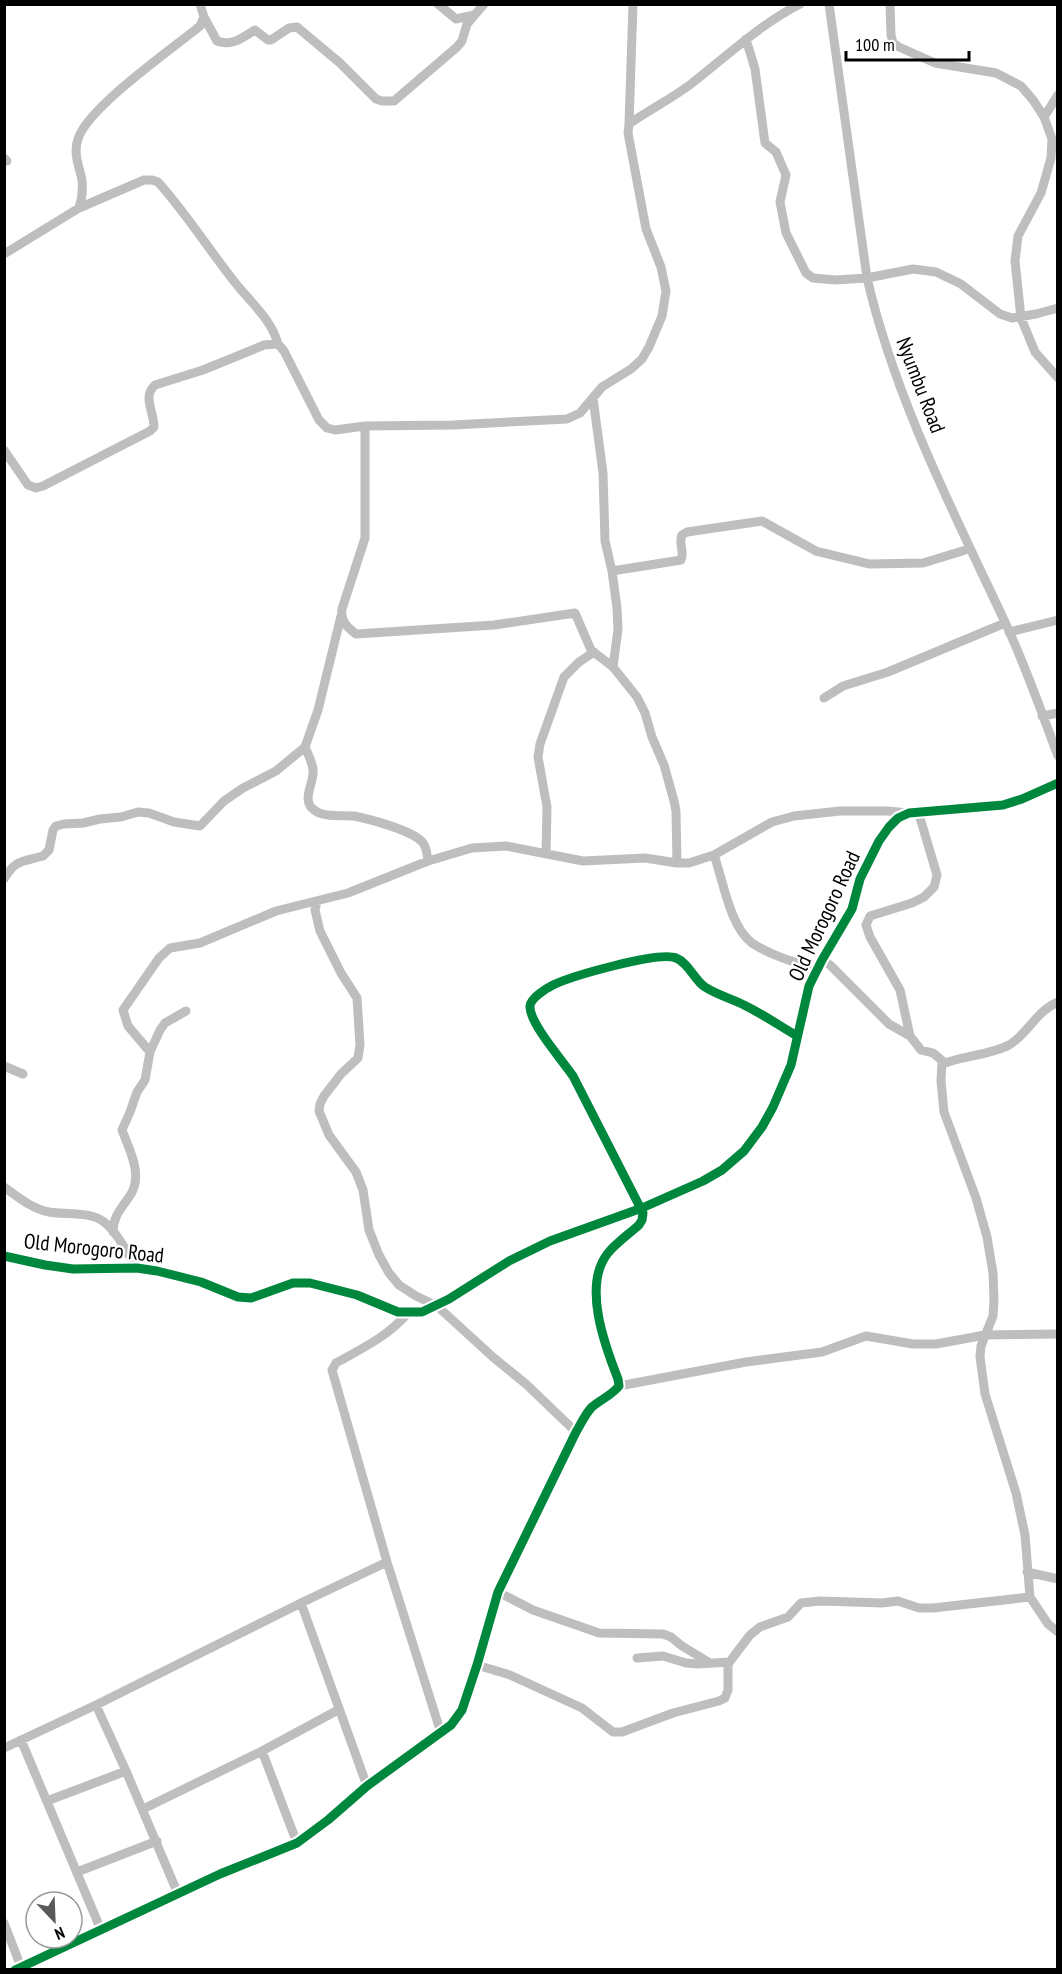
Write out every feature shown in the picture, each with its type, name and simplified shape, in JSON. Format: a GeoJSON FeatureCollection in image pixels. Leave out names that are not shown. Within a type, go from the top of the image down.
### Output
{"type":"FeatureCollection","features":[{"type":"Feature","properties":{"kind":"street"},"geometry":{"type":"LineString","coordinates":[[200,4],[217,41],[224,44],[237,41],[255,30],[271,40],[290,28],[297,27],[340,63],[376,99],[382,101],[394,101],[457,46],[465,33],[467,24],[484,4]]}},
{"type":"Feature","properties":{"kind":"street"},"geometry":{"type":"LineString","coordinates":[[438,4],[456,19],[474,15]]}},
{"type":"Feature","properties":{"kind":"street"},"geometry":{"type":"LineString","coordinates":[[4,254],[80,208],[144,180],[152,180],[158,182],[268,321],[319,420],[327,428],[335,430],[365,426],[556,421],[574,417],[602,387],[631,369],[642,359],[653,338],[665,302],[666,291],[661,267],[646,229],[628,133],[633,4]]}},
{"type":"Feature","properties":{"kind":"street"},"geometry":{"type":"LineString","coordinates":[[629,124],[692,83],[746,39],[800,4]]}},
{"type":"Feature","properties":{"kind":"street","name":"Nyumbu Road"},"geometry":{"type":"LineString","coordinates":[[829,4],[867,278],[878,322],[915,424],[969,549],[1007,627],[1058,756]]}},
{"type":"Feature","properties":{"kind":"street"},"geometry":{"type":"LineString","coordinates":[[890,4],[893,43],[935,63],[996,73],[1021,86],[1044,117],[1055,139],[1044,185],[1021,229],[1015,247],[1015,261],[1021,318],[1035,352],[1058,378]]}},
{"type":"Feature","properties":{"kind":"street"},"geometry":{"type":"LineString","coordinates":[[80,208],[82,191],[77,161],[77,141],[84,124],[133,79],[200,26],[204,17]]}},
{"type":"Feature","properties":{"kind":"street"},"geometry":{"type":"LineString","coordinates":[[746,39],[755,69],[765,143],[776,152],[786,175],[780,210],[790,244],[796,250],[806,273],[813,278],[835,280],[867,278],[913,269],[936,272],[960,284],[1000,314],[1021,318],[1058,308]]}},
{"type":"Feature","properties":{"kind":"street"},"geometry":{"type":"LineString","coordinates":[[1044,117],[1058,95]]}},
{"type":"Feature","properties":{"kind":"street"},"geometry":{"type":"LineString","coordinates":[[4,450],[28,485],[36,488],[43,486],[150,431],[154,427],[154,421],[148,398],[150,390],[155,385],[203,370],[264,345],[278,344]]}},
{"type":"Feature","properties":{"kind":"street"},"geometry":{"type":"LineString","coordinates":[[592,398],[603,473],[605,541],[617,608],[618,629],[613,667]]}},
{"type":"Feature","properties":{"kind":"street"},"geometry":{"type":"LineString","coordinates":[[4,879],[16,863],[47,854],[56,826],[121,817],[138,812],[200,826],[224,801],[276,771],[305,747],[318,710],[341,616],[365,538],[365,426]]}},
{"type":"Feature","properties":{"kind":"street"},"geometry":{"type":"LineString","coordinates":[[612,571],[681,560],[680,538],[687,532],[762,521],[816,551],[870,564],[923,563],[969,549]]}},
{"type":"Feature","properties":{"kind":"street"},"geometry":{"type":"LineString","coordinates":[[336,637],[494,625],[536,620],[572,612],[577,615],[585,638],[594,652],[613,667],[637,697],[645,713],[664,765],[676,811],[677,863]]}},
{"type":"Feature","properties":{"kind":"street"},"geometry":{"type":"LineString","coordinates":[[341,616],[356,634]]}},
{"type":"Feature","properties":{"kind":"street"},"geometry":{"type":"LineString","coordinates":[[824,698],[843,686],[888,672],[1007,627],[1058,620]]}},
{"type":"Feature","properties":{"kind":"street"},"geometry":{"type":"LineString","coordinates":[[546,854],[547,807],[538,757],[540,744],[564,677],[579,662],[594,652]]}},
{"type":"Feature","properties":{"kind":"street"},"geometry":{"type":"LineString","coordinates":[[1042,716],[1058,713]]}},
{"type":"Feature","properties":{"kind":"street"},"geometry":{"type":"LineString","coordinates":[[305,747],[314,770],[308,800],[311,807],[317,812],[385,824],[417,837],[423,841],[428,861]]}},
{"type":"Feature","properties":{"kind":"street"},"geometry":{"type":"LineString","coordinates":[[150,1052],[128,1026],[123,1010],[165,951],[176,946],[206,941],[292,906],[318,902],[365,887],[428,861],[472,848],[495,847],[517,848],[583,861],[645,858],[689,863],[714,855],[749,833],[772,822],[794,816],[840,811],[913,812],[1003,805],[1058,783]]}},
{"type":"Feature","properties":{"kind":"street"},"geometry":{"type":"LineString","coordinates":[[910,1036],[900,990],[870,937],[866,925],[870,916],[912,903],[924,897],[934,887],[937,875],[913,812]]}},
{"type":"Feature","properties":{"kind":"street","name":"Old Morogoro Road"},"geometry":{"type":"LineString","coordinates":[[4,1256],[73,1269],[137,1268],[201,1282],[238,1298],[251,1298],[293,1283],[310,1283],[357,1295],[398,1312],[422,1312],[437,1306],[509,1261],[540,1246],[642,1208],[703,1181],[722,1170],[744,1151],[762,1127],[791,1065],[809,986],[852,909],[860,879],[888,827],[898,818],[913,812]]}},
{"type":"Feature","properties":{"kind":"street"},"geometry":{"type":"LineString","coordinates":[[714,855],[735,922],[744,936],[753,944],[777,956],[817,970]]}},
{"type":"Feature","properties":{"kind":"street"},"geometry":{"type":"LineString","coordinates":[[318,902],[315,910],[320,931],[341,973],[357,998],[360,1045],[358,1058],[341,1074],[324,1096],[319,1111],[329,1135],[356,1172],[363,1190],[369,1230],[379,1255],[389,1273],[399,1284],[437,1306],[494,1359],[526,1384],[576,1432]]}},
{"type":"Feature","properties":{"kind":"street"},"geometry":{"type":"LineString","coordinates":[[619,1386],[598,1321],[597,1283],[607,1254],[642,1221],[642,1208],[607,1145],[573,1076],[544,1038],[533,1018],[530,1003],[552,985],[636,959],[668,956],[681,960],[704,986],[747,1006],[797,1036]]}},
{"type":"Feature","properties":{"kind":"street"},"geometry":{"type":"LineString","coordinates":[[822,960],[830,965],[889,1024],[910,1036],[921,1050],[933,1053],[945,1063],[1010,1045],[1037,1015],[1049,1005],[1058,1002]]}},
{"type":"Feature","properties":{"kind":"street"},"geometry":{"type":"LineString","coordinates":[[113,1232],[113,1222],[132,1192],[135,1182],[135,1165],[122,1130],[137,1092],[145,1080],[150,1052],[160,1030],[165,1023],[186,1011]]}},
{"type":"Feature","properties":{"kind":"street"},"geometry":{"type":"LineString","coordinates":[[942,1062],[944,1112],[976,1198],[987,1237],[993,1273],[993,1316],[981,1346],[980,1357],[985,1394],[1016,1493],[1025,1535],[1030,1597],[1048,1624],[1058,1632]]}},
{"type":"Feature","properties":{"kind":"street"},"geometry":{"type":"LineString","coordinates":[[4,1066],[23,1074]]}},
{"type":"Feature","properties":{"kind":"street"},"geometry":{"type":"LineString","coordinates":[[4,1187],[23,1201],[47,1212],[96,1218],[113,1232],[137,1268]]}},
{"type":"Feature","properties":{"kind":"street"},"geometry":{"type":"LineString","coordinates":[[408,1313],[396,1326],[336,1363],[332,1370],[387,1562],[441,1733]]}},
{"type":"Feature","properties":{"kind":"street"},"geometry":{"type":"LineString","coordinates":[[4,1923],[18,1968],[178,1894],[297,1843],[368,1786],[451,1725],[462,1710],[498,1592],[576,1432],[587,1413],[612,1395],[619,1386],[746,1362],[822,1352],[866,1336],[913,1344],[936,1344],[985,1335],[1058,1334]]}},
{"type":"Feature","properties":{"kind":"street"},"geometry":{"type":"LineString","coordinates":[[4,1748],[387,1562]]}},
{"type":"Feature","properties":{"kind":"street"},"geometry":{"type":"LineString","coordinates":[[1027,1572],[1058,1579]]}},
{"type":"Feature","properties":{"kind":"street"},"geometry":{"type":"LineString","coordinates":[[498,1592],[533,1610],[599,1633],[663,1634],[710,1663]]}},
{"type":"Feature","properties":{"kind":"street"},"geometry":{"type":"LineString","coordinates":[[477,1665],[510,1675],[582,1708],[613,1732],[622,1732],[673,1713],[725,1698],[728,1690],[729,1662],[750,1635],[760,1627],[788,1617],[801,1603],[898,1601],[919,1608],[933,1608],[1030,1597]]}},
{"type":"Feature","properties":{"kind":"street"},"geometry":{"type":"LineString","coordinates":[[301,1603],[338,1710],[368,1786]]}},
{"type":"Feature","properties":{"kind":"street"},"geometry":{"type":"LineString","coordinates":[[637,1658],[663,1656],[686,1663],[729,1662]]}},
{"type":"Feature","properties":{"kind":"street"},"geometry":{"type":"LineString","coordinates":[[96,1705],[157,1841],[178,1894]]}},
{"type":"Feature","properties":{"kind":"street"},"geometry":{"type":"LineString","coordinates":[[143,1809],[262,1751],[338,1710]]}},
{"type":"Feature","properties":{"kind":"street"},"geometry":{"type":"LineString","coordinates":[[21,1740],[101,1930]]}},
{"type":"Feature","properties":{"kind":"street"},"geometry":{"type":"LineString","coordinates":[[262,1751],[297,1843]]}},
{"type":"Feature","properties":{"kind":"street"},"geometry":{"type":"LineString","coordinates":[[47,1801],[126,1771]]}},
{"type":"Feature","properties":{"kind":"street"},"geometry":{"type":"LineString","coordinates":[[77,1872],[157,1841]]}},
{"type":"Feature","properties":{"kind":"cycle path"},"geometry":{"type":"LineString","coordinates":[[4,1256],[73,1269],[137,1268],[157,1271],[201,1282],[238,1297],[251,1298],[293,1283],[310,1283],[357,1295],[398,1312],[422,1312],[449,1299],[509,1261],[550,1241],[642,1208],[722,1170],[744,1151],[762,1127],[773,1107],[791,1065],[809,986],[852,909],[860,879],[879,841],[889,827],[898,818],[909,813],[1003,805],[1058,783]]}},
{"type":"Feature","properties":{"kind":"cycle path"},"geometry":{"type":"LineString","coordinates":[[15,1970],[220,1874],[297,1843],[367,1786],[451,1725],[462,1710],[498,1592],[583,1419],[592,1407],[619,1386],[598,1316],[597,1282],[600,1266],[608,1253],[639,1225],[643,1213],[573,1076],[535,1022],[530,1006],[533,1000],[553,985],[578,976],[634,961],[676,958],[681,960],[705,987],[753,1009],[797,1036]]}}]}
